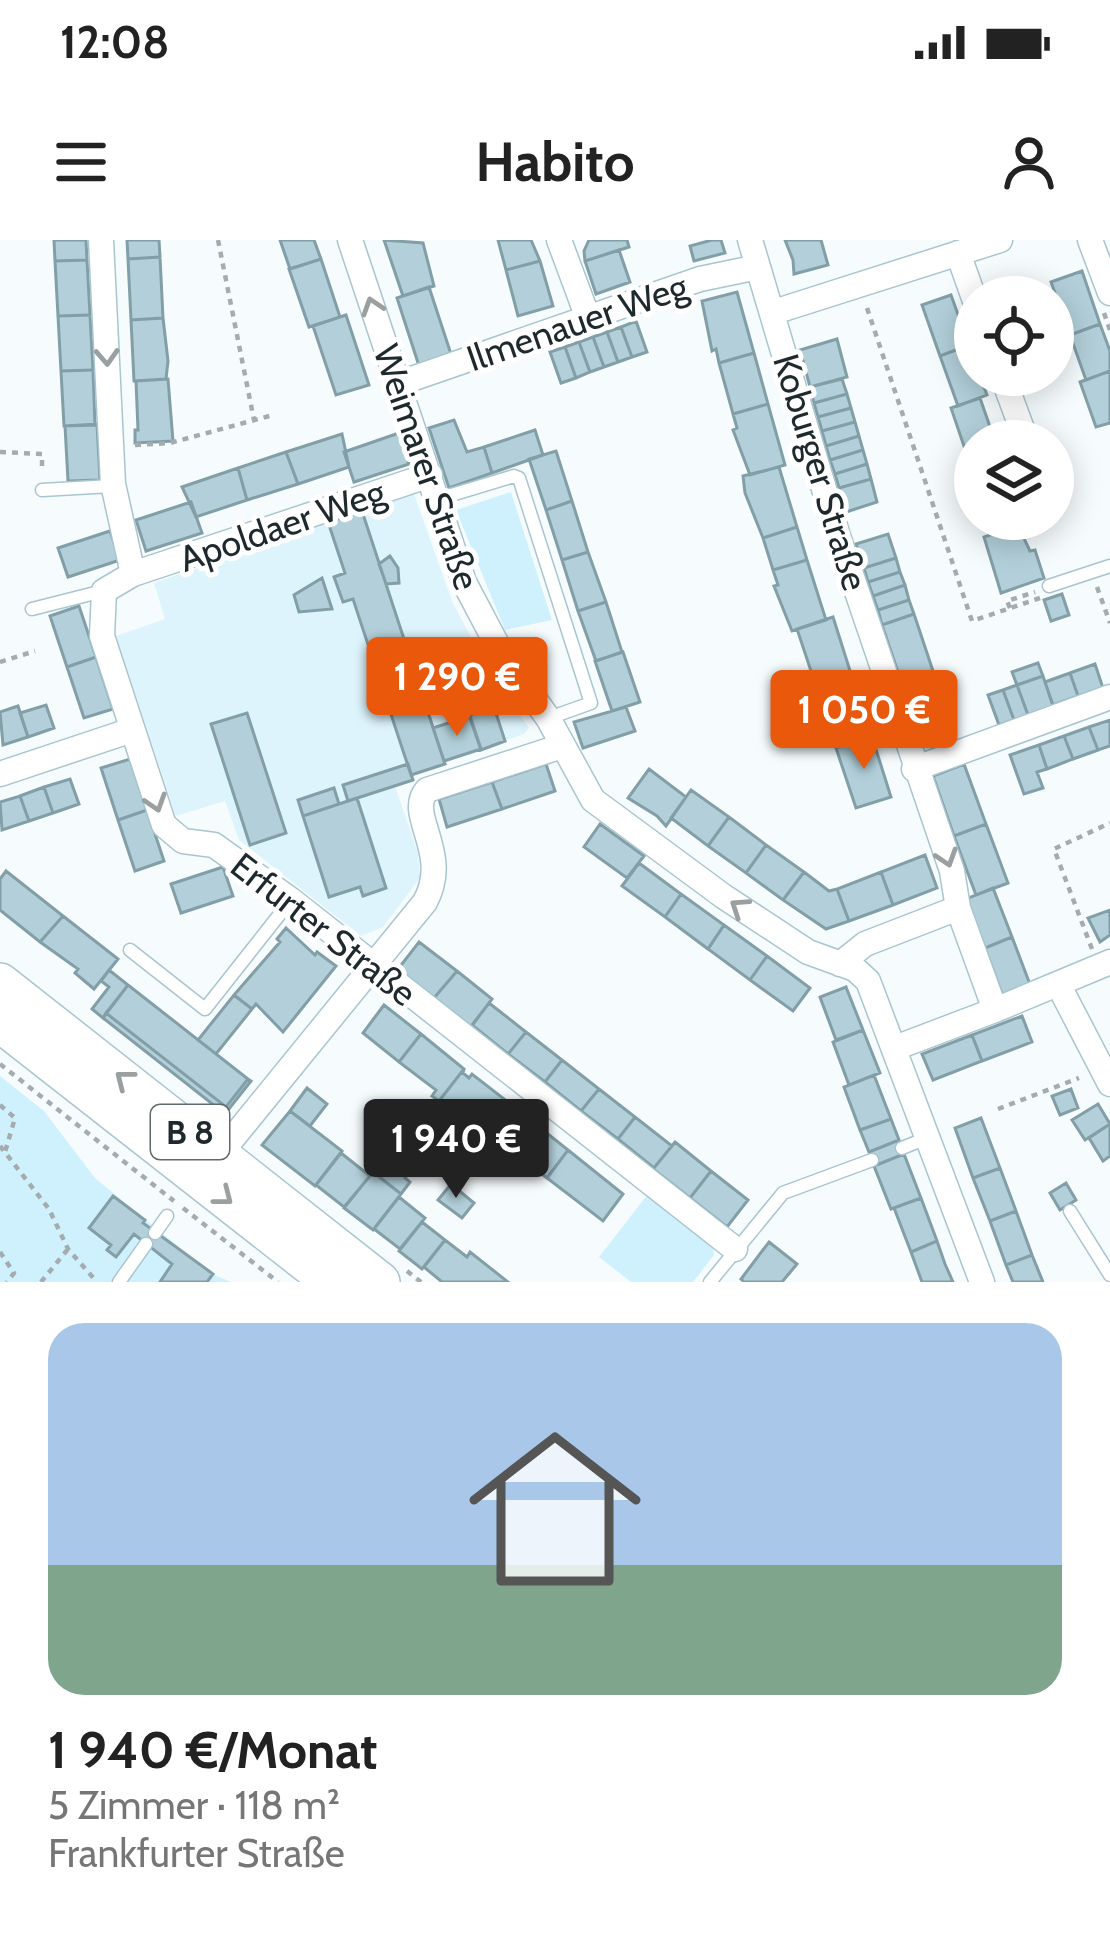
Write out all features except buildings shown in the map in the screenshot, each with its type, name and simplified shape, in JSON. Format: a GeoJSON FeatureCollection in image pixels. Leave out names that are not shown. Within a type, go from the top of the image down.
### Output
{"type":"FeatureCollection","features":[{"type":"Feature","properties":{"kind":"main road","name":"B 8"},"geometry":{"type":"LineString","coordinates":[[0,982],[380,1282]]}},
{"type":"Feature","properties":{"kind":"main road","name":"B 8"},"geometry":{"type":"LineString","coordinates":[[0,1022],[332,1282]]}},
{"type":"Feature","properties":{"kind":"street"},"geometry":{"type":"LineString","coordinates":[[100,240],[113,486],[134,574],[104,591]]}},
{"type":"Feature","properties":{"kind":"street","name":"Weimarer Straße"},"geometry":{"type":"LineString","coordinates":[[350,240],[464,582],[502,654],[548,718],[593,800],[723,896],[808,952],[840,964]]}},
{"type":"Feature","properties":{"kind":"street"},"geometry":{"type":"LineString","coordinates":[[559,240],[588,318]]}},
{"type":"Feature","properties":{"kind":"street","name":"Koburger Straße"},"geometry":{"type":"LineString","coordinates":[[750,240],[838,536],[995,1010]]}},
{"type":"Feature","properties":{"kind":"street"},"geometry":{"type":"LineString","coordinates":[[773,312],[1000,240]]}},
{"type":"Feature","properties":{"kind":"street"},"geometry":{"type":"LineString","coordinates":[[1090,240],[1110,293]]}},
{"type":"Feature","properties":{"kind":"street"},"geometry":{"type":"LineString","coordinates":[[958,253],[966,276]]}},
{"type":"Feature","properties":{"kind":"street","name":"Ilmenauer Weg"},"geometry":{"type":"LineString","coordinates":[[398,384],[700,279],[758,267]]}},
{"type":"Feature","properties":{"kind":"street","name":"Apoldaer Weg"},"geometry":{"type":"LineString","coordinates":[[134,574],[434,487]]}},
{"type":"Feature","properties":{"kind":"street","name":"Erfurter Straße"},"geometry":{"type":"LineString","coordinates":[[104,591],[102,636],[164,825],[183,841],[214,845],[290,900],[735,1249]]}},
{"type":"Feature","properties":{"kind":"street"},"geometry":{"type":"LineString","coordinates":[[914,769],[1110,698]]}},
{"type":"Feature","properties":{"kind":"street"},"geometry":{"type":"LineString","coordinates":[[0,774],[132,730]]}},
{"type":"Feature","properties":{"kind":"street"},"geometry":{"type":"LineString","coordinates":[[219,1155],[373,968],[435,882],[435,854],[419,808],[427,790],[562,746]]}},
{"type":"Feature","properties":{"kind":"street"},"geometry":{"type":"LineString","coordinates":[[958,908],[865,944],[840,964],[868,981],[982,1282]]}},
{"type":"Feature","properties":{"kind":"street"},"geometry":{"type":"LineString","coordinates":[[895,1048],[1104,964]]}},
{"type":"Feature","properties":{"kind":"street"},"geometry":{"type":"LineString","coordinates":[[1058,984],[1106,1077]]}},
{"type":"Feature","properties":{"kind":"lane"},"geometry":{"type":"LineString","coordinates":[[434,487],[519,478],[591,703],[548,718]]}},
{"type":"Feature","properties":{"kind":"lane"},"geometry":{"type":"LineString","coordinates":[[42,490],[113,486]]}},
{"type":"Feature","properties":{"kind":"lane"},"geometry":{"type":"LineString","coordinates":[[1050,590],[1110,566]]}},
{"type":"Feature","properties":{"kind":"lane"},"geometry":{"type":"LineString","coordinates":[[32,609],[104,591]]}},
{"type":"Feature","properties":{"kind":"lane"},"geometry":{"type":"LineString","coordinates":[[130,950],[206,1009],[290,900]]}},
{"type":"Feature","properties":{"kind":"lane"},"geometry":{"type":"LineString","coordinates":[[902,1148],[927,1138]]}},
{"type":"Feature","properties":{"kind":"lane"},"geometry":{"type":"LineString","coordinates":[[710,1282],[783,1193],[872,1160]]}},
{"type":"Feature","properties":{"kind":"lane"},"geometry":{"type":"LineString","coordinates":[[1070,1211],[1110,1275]]}},
{"type":"Feature","properties":{"kind":"lane"},"geometry":{"type":"LineString","coordinates":[[119,1282],[167,1216]]}},
{"type":"Feature","properties":{"kind":"path"},"geometry":{"type":"LineString","coordinates":[[218,240],[254,421]]}},
{"type":"Feature","properties":{"kind":"path"},"geometry":{"type":"LineString","coordinates":[[860,285],[972,621],[1010,608],[1007,602],[1050,590]]}},
{"type":"Feature","properties":{"kind":"path"},"geometry":{"type":"LineString","coordinates":[[111,447],[170,443],[273,415]]}},
{"type":"Feature","properties":{"kind":"path"},"geometry":{"type":"LineString","coordinates":[[0,452],[42,454],[42,490]]}},
{"type":"Feature","properties":{"kind":"path"},"geometry":{"type":"LineString","coordinates":[[1095,580],[1110,622]]}},
{"type":"Feature","properties":{"kind":"path"},"geometry":{"type":"LineString","coordinates":[[0,662],[35,650]]}},
{"type":"Feature","properties":{"kind":"path"},"geometry":{"type":"LineString","coordinates":[[1104,964],[1054,849],[1110,824]]}},
{"type":"Feature","properties":{"kind":"path"},"geometry":{"type":"LineString","coordinates":[[0,1064],[278,1282]]}},
{"type":"Feature","properties":{"kind":"path"},"geometry":{"type":"LineString","coordinates":[[998,1108],[1106,1077]]}},
{"type":"Feature","properties":{"kind":"path"},"geometry":{"type":"LineString","coordinates":[[0,1105],[15,1118],[14,1131],[2,1149],[49,1209],[68,1249],[97,1282]]}},
{"type":"Feature","properties":{"kind":"path"},"geometry":{"type":"LineString","coordinates":[[41,1282],[68,1249]]}},
{"type":"Feature","properties":{"kind":"path"},"geometry":{"type":"LineString","coordinates":[[0,1252],[14,1273],[7,1282]]}},
{"type":"Feature","properties":{"kind":"shaded area"},"geometry":{"type":"Polygon","coordinates":[[[511,492],[552,620],[505,630],[456,510],[511,492]]]}},
{"type":"Feature","properties":{"kind":"shaded area"},"geometry":{"type":"Polygon","coordinates":[[[414,494],[452,601],[485,664],[529,728],[395,786],[418,853],[420,878],[383,927],[361,936],[239,840],[225,801],[176,816],[116,636],[165,619],[154,583],[414,494]]]}},
{"type":"Feature","properties":{"kind":"shaded area"},"geometry":{"type":"Polygon","coordinates":[[[0,1076],[44,1111],[95,1178],[212,1274],[231,1282],[0,1282],[0,1076]]]}},
{"type":"Feature","properties":{"kind":"shaded area"},"geometry":{"type":"Polygon","coordinates":[[[648,1194],[713,1245],[714,1255],[693,1282],[631,1282],[599,1257],[648,1194]]]}}]}
